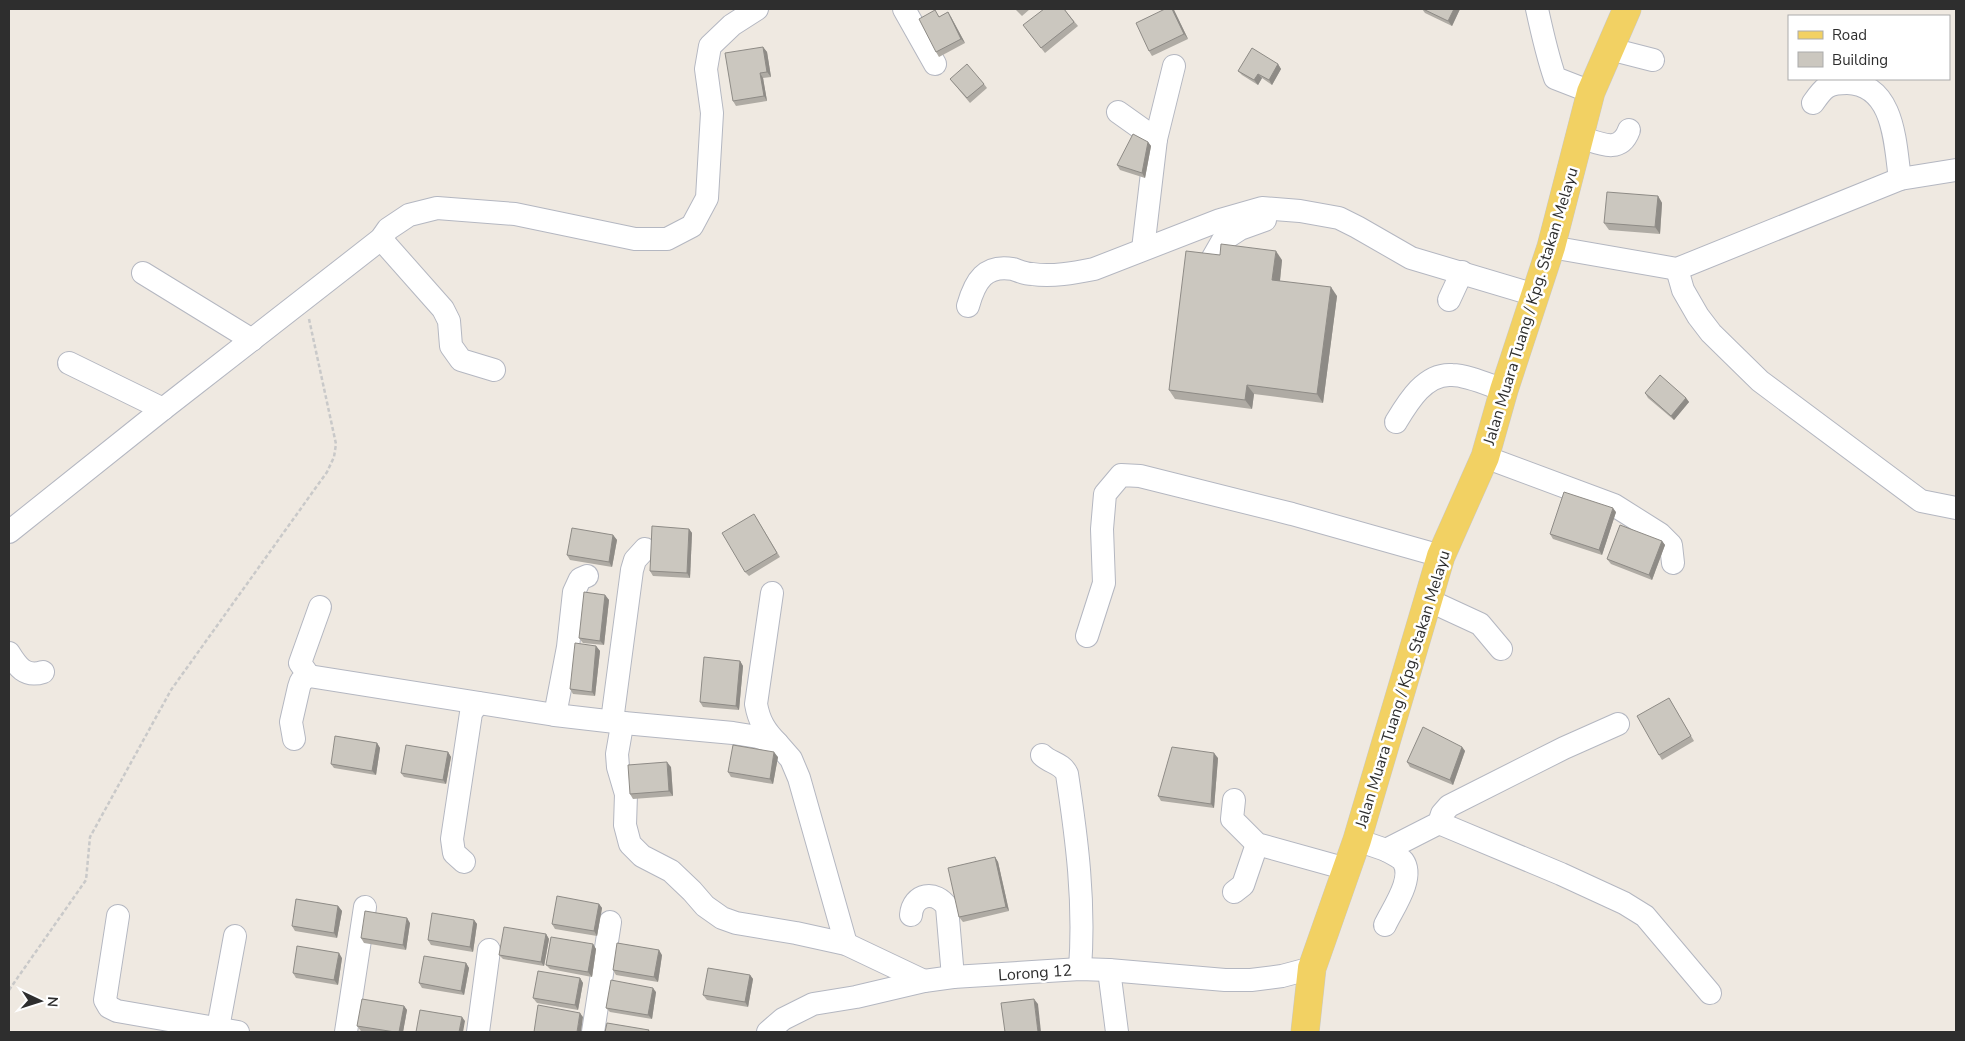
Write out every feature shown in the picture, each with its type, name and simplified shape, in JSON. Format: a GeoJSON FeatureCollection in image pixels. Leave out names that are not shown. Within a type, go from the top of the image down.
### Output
{"type":"FeatureCollection","features":[{"type":"Feature","properties":{"kind":"main road","name":"Jalan Muara Tuang / Kpg. Stakan Melayu"},"geometry":{"type":"LineString","coordinates":[[1305,1032],[1312,968],[1347,869],[1441,556],[1485,457],[1504,390],[1551,247],[1591,92],[1627,9]]}},
{"type":"Feature","properties":{"kind":"street"},"geometry":{"type":"LineString","coordinates":[[9,532],[381,239],[388,229],[409,214],[437,208],[515,214],[635,239],[667,239],[692,226],[707,198],[712,114],[706,69],[710,46],[732,25],[758,9]]}},
{"type":"Feature","properties":{"kind":"street"},"geometry":{"type":"LineString","coordinates":[[904,9],[935,64]]}},
{"type":"Feature","properties":{"kind":"street"},"geometry":{"type":"LineString","coordinates":[[1537,9],[1545,48],[1555,78],[1591,92]]}},
{"type":"Feature","properties":{"kind":"street"},"geometry":{"type":"LineString","coordinates":[[1610,49],[1653,60]]}},
{"type":"Feature","properties":{"kind":"street"},"geometry":{"type":"LineString","coordinates":[[1143,249],[1156,139],[1174,66]]}},
{"type":"Feature","properties":{"kind":"street"},"geometry":{"type":"LineString","coordinates":[[1813,102],[1822,90],[1831,84],[1850,83],[1871,90],[1882,103],[1893,123],[1900,179]]}},
{"type":"Feature","properties":{"kind":"street"},"geometry":{"type":"LineString","coordinates":[[1118,112],[1156,139]]}},
{"type":"Feature","properties":{"kind":"street"},"geometry":{"type":"LineString","coordinates":[[1580,137],[1605,145],[1613,145],[1622,143],[1627,137],[1629,130]]}},
{"type":"Feature","properties":{"kind":"street"},"geometry":{"type":"LineString","coordinates":[[1551,247],[1678,269],[1900,179],[1956,170]]}},
{"type":"Feature","properties":{"kind":"street"},"geometry":{"type":"LineString","coordinates":[[968,306],[972,292],[982,275],[996,268],[1012,269],[1032,275],[1073,273],[1094,269],[1220,220],[1262,208],[1300,211],[1339,218],[1411,258],[1535,295]]}},
{"type":"Feature","properties":{"kind":"street"},"geometry":{"type":"LineString","coordinates":[[1211,261],[1222,240],[1240,229],[1268,219],[1300,211]]}},
{"type":"Feature","properties":{"kind":"street"},"geometry":{"type":"LineString","coordinates":[[381,239],[443,309],[449,321],[451,346],[460,360],[494,370]]}},
{"type":"Feature","properties":{"kind":"street"},"geometry":{"type":"LineString","coordinates":[[1678,269],[1683,290],[1698,316],[1711,333],[1760,381],[1921,501],[1956,508]]}},
{"type":"Feature","properties":{"kind":"street"},"geometry":{"type":"LineString","coordinates":[[143,272],[252,340]]}},
{"type":"Feature","properties":{"kind":"street"},"geometry":{"type":"LineString","coordinates":[[1449,300],[1462,272]]}},
{"type":"Feature","properties":{"kind":"street"},"geometry":{"type":"LineString","coordinates":[[69,364],[163,409]]}},
{"type":"Feature","properties":{"kind":"street"},"geometry":{"type":"LineString","coordinates":[[1396,422],[1409,400],[1424,385],[1439,375],[1453,374],[1504,390]]}},
{"type":"Feature","properties":{"kind":"street"},"geometry":{"type":"LineString","coordinates":[[1485,457],[1614,505],[1660,534],[1671,545],[1673,563]]}},
{"type":"Feature","properties":{"kind":"street"},"geometry":{"type":"LineString","coordinates":[[1087,636],[1104,582],[1102,529],[1105,494],[1121,475],[1140,476],[1292,514],[1441,556]]}},
{"type":"Feature","properties":{"kind":"street"},"geometry":{"type":"LineString","coordinates":[[645,549],[635,560],[632,570],[618,722],[621,732],[617,754],[618,767],[626,794],[625,825],[630,844],[642,856],[671,871],[705,906],[722,918],[736,923],[796,932],[846,944],[924,981]]}},
{"type":"Feature","properties":{"kind":"street"},"geometry":{"type":"LineString","coordinates":[[555,715],[568,647],[574,592],[580,579],[587,576]]}},
{"type":"Feature","properties":{"kind":"street"},"geometry":{"type":"LineString","coordinates":[[772,593],[756,704],[758,717],[765,731],[791,758],[799,778],[846,944]]}},
{"type":"Feature","properties":{"kind":"street"},"geometry":{"type":"LineString","coordinates":[[1428,600],[1480,624],[1501,648]]}},
{"type":"Feature","properties":{"kind":"street"},"geometry":{"type":"LineString","coordinates":[[309,676],[300,663],[320,607]]}},
{"type":"Feature","properties":{"kind":"street"},"geometry":{"type":"LineString","coordinates":[[9,653],[23,671],[36,674],[43,672]]}},
{"type":"Feature","properties":{"kind":"street"},"geometry":{"type":"LineString","coordinates":[[294,739],[291,733],[291,722],[298,686],[301,681],[309,676],[555,715],[733,733],[777,743]]}},
{"type":"Feature","properties":{"kind":"street"},"geometry":{"type":"LineString","coordinates":[[464,862],[454,853],[452,839],[471,713],[478,703]]}},
{"type":"Feature","properties":{"kind":"street"},"geometry":{"type":"LineString","coordinates":[[1386,850],[1439,823],[1442,814],[1449,806],[1564,748],[1618,724]]}},
{"type":"Feature","properties":{"kind":"street"},"geometry":{"type":"LineString","coordinates":[[1042,755],[1061,766],[1067,774],[1080,872],[1082,918],[1080,969]]}},
{"type":"Feature","properties":{"kind":"street"},"geometry":{"type":"LineString","coordinates":[[1234,800],[1232,819],[1257,844],[1347,869]]}},
{"type":"Feature","properties":{"kind":"street"},"geometry":{"type":"LineString","coordinates":[[1439,823],[1561,874],[1624,903],[1644,916],[1710,993]]}},
{"type":"Feature","properties":{"kind":"street"},"geometry":{"type":"LineString","coordinates":[[1356,840],[1386,850],[1402,860],[1408,872],[1406,882],[1385,925]]}},
{"type":"Feature","properties":{"kind":"street"},"geometry":{"type":"LineString","coordinates":[[1234,892],[1243,885],[1257,844]]}},
{"type":"Feature","properties":{"kind":"street"},"geometry":{"type":"LineString","coordinates":[[911,915],[912,907],[916,900],[924,896],[931,896],[944,902],[950,916],[954,977]]}},
{"type":"Feature","properties":{"kind":"street"},"geometry":{"type":"LineString","coordinates":[[346,1032],[365,907]]}},
{"type":"Feature","properties":{"kind":"street"},"geometry":{"type":"LineString","coordinates":[[118,916],[105,1000],[109,1007],[116,1011],[228,1030],[235,936]]}},
{"type":"Feature","properties":{"kind":"street"},"geometry":{"type":"LineString","coordinates":[[593,1032],[610,922]]}},
{"type":"Feature","properties":{"kind":"street"},"geometry":{"type":"LineString","coordinates":[[478,1032],[489,950]]}},
{"type":"Feature","properties":{"kind":"street","name":"Lorong 12"},"geometry":{"type":"LineString","coordinates":[[768,1032],[782,1020],[813,1004],[856,997],[924,981],[954,977],[1080,969],[1234,980],[1282,976],[1312,968]]}},
{"type":"Feature","properties":{"kind":"street"},"geometry":{"type":"LineString","coordinates":[[1109,970],[1117,1032]]}},
{"type":"Feature","properties":{"kind":"path"},"geometry":{"type":"LineString","coordinates":[[9,990],[86,880],[90,838],[171,690],[327,472],[334,457],[336,444],[304,300]]}},
{"type":"Feature","properties":{"kind":"building"},"geometry":{"type":"Polygon","coordinates":[[[1044,9],[1064,9],[1074,22],[1041,48],[1023,25],[1044,9]]]}},
{"type":"Feature","properties":{"kind":"building"},"geometry":{"type":"Polygon","coordinates":[[[1165,9],[1172,9],[1184,34],[1149,51],[1136,23],[1165,9]]]}},
{"type":"Feature","properties":{"kind":"building"},"geometry":{"type":"Polygon","coordinates":[[[1423,9],[1454,9],[1448,21],[1423,9]]]}},
{"type":"Feature","properties":{"kind":"building"},"geometry":{"type":"Polygon","coordinates":[[[935,10],[939,17],[948,12],[961,39],[936,52],[919,19],[935,10]]]}},
{"type":"Feature","properties":{"kind":"building"},"geometry":{"type":"Polygon","coordinates":[[[763,47],[767,72],[760,73],[764,96],[733,101],[725,53],[763,47]]]}},
{"type":"Feature","properties":{"kind":"building"},"geometry":{"type":"Polygon","coordinates":[[[1252,48],[1278,64],[1269,80],[1258,74],[1254,80],[1238,71],[1252,48]]]}},
{"type":"Feature","properties":{"kind":"building"},"geometry":{"type":"Polygon","coordinates":[[[967,64],[984,84],[967,98],[950,79],[967,64]]]}},
{"type":"Feature","properties":{"kind":"building"},"geometry":{"type":"Polygon","coordinates":[[[1133,134],[1148,142],[1142,173],[1117,165],[1133,134]]]}},
{"type":"Feature","properties":{"kind":"building"},"geometry":{"type":"Polygon","coordinates":[[[1607,192],[1658,196],[1655,227],[1604,223],[1607,192]]]}},
{"type":"Feature","properties":{"kind":"building"},"geometry":{"type":"Polygon","coordinates":[[[1221,244],[1276,251],[1272,280],[1331,287],[1317,394],[1247,385],[1245,400],[1169,390],[1186,251],[1220,255],[1221,244]]]}},
{"type":"Feature","properties":{"kind":"building"},"geometry":{"type":"Polygon","coordinates":[[[1660,375],[1686,398],[1671,416],[1645,393],[1660,375]]]}},
{"type":"Feature","properties":{"kind":"building"},"geometry":{"type":"Polygon","coordinates":[[[1564,492],[1613,508],[1599,550],[1550,534],[1564,492]]]}},
{"type":"Feature","properties":{"kind":"building"},"geometry":{"type":"Polygon","coordinates":[[[754,514],[777,553],[745,572],[722,533],[754,514]]]}},
{"type":"Feature","properties":{"kind":"building"},"geometry":{"type":"Polygon","coordinates":[[[1620,525],[1662,541],[1649,575],[1607,559],[1620,525]]]}},
{"type":"Feature","properties":{"kind":"building"},"geometry":{"type":"Polygon","coordinates":[[[652,526],[689,529],[687,573],[650,571],[652,526]]]}},
{"type":"Feature","properties":{"kind":"building"},"geometry":{"type":"Polygon","coordinates":[[[572,528],[613,535],[609,562],[567,555],[572,528]]]}},
{"type":"Feature","properties":{"kind":"building"},"geometry":{"type":"Polygon","coordinates":[[[584,592],[605,595],[600,641],[579,638],[584,592]]]}},
{"type":"Feature","properties":{"kind":"building"},"geometry":{"type":"Polygon","coordinates":[[[575,643],[596,646],[592,692],[570,689],[575,643]]]}},
{"type":"Feature","properties":{"kind":"building"},"geometry":{"type":"Polygon","coordinates":[[[704,657],[740,661],[736,706],[700,702],[704,657]]]}},
{"type":"Feature","properties":{"kind":"building"},"geometry":{"type":"Polygon","coordinates":[[[1669,698],[1691,736],[1659,755],[1637,716],[1669,698]]]}},
{"type":"Feature","properties":{"kind":"building"},"geometry":{"type":"Polygon","coordinates":[[[1423,727],[1462,747],[1450,780],[1407,762],[1423,727]]]}},
{"type":"Feature","properties":{"kind":"building"},"geometry":{"type":"Polygon","coordinates":[[[335,736],[377,743],[372,771],[331,764],[335,736]]]}},
{"type":"Feature","properties":{"kind":"building"},"geometry":{"type":"Polygon","coordinates":[[[406,745],[448,752],[443,780],[401,773],[406,745]]]}},
{"type":"Feature","properties":{"kind":"building"},"geometry":{"type":"Polygon","coordinates":[[[733,745],[774,752],[770,779],[728,772],[733,745]]]}},
{"type":"Feature","properties":{"kind":"building"},"geometry":{"type":"Polygon","coordinates":[[[1172,747],[1214,753],[1211,804],[1158,796],[1172,747]]]}},
{"type":"Feature","properties":{"kind":"building"},"geometry":{"type":"Polygon","coordinates":[[[667,762],[669,791],[630,794],[628,765],[667,762]]]}},
{"type":"Feature","properties":{"kind":"building"},"geometry":{"type":"Polygon","coordinates":[[[995,857],[1006,907],[959,917],[948,868],[995,857]]]}},
{"type":"Feature","properties":{"kind":"building"},"geometry":{"type":"Polygon","coordinates":[[[557,896],[599,904],[594,931],[552,924],[557,896]]]}},
{"type":"Feature","properties":{"kind":"building"},"geometry":{"type":"Polygon","coordinates":[[[296,899],[338,906],[334,933],[292,926],[296,899]]]}},
{"type":"Feature","properties":{"kind":"building"},"geometry":{"type":"Polygon","coordinates":[[[365,911],[407,918],[403,945],[361,938],[365,911]]]}},
{"type":"Feature","properties":{"kind":"building"},"geometry":{"type":"Polygon","coordinates":[[[432,913],[474,920],[470,947],[428,940],[432,913]]]}},
{"type":"Feature","properties":{"kind":"building"},"geometry":{"type":"Polygon","coordinates":[[[504,927],[546,934],[541,962],[499,955],[504,927]]]}},
{"type":"Feature","properties":{"kind":"building"},"geometry":{"type":"Polygon","coordinates":[[[551,937],[593,944],[588,972],[546,965],[551,937]]]}},
{"type":"Feature","properties":{"kind":"building"},"geometry":{"type":"Polygon","coordinates":[[[617,943],[659,950],[654,977],[613,970],[617,943]]]}},
{"type":"Feature","properties":{"kind":"building"},"geometry":{"type":"Polygon","coordinates":[[[297,946],[339,953],[334,980],[293,973],[297,946]]]}},
{"type":"Feature","properties":{"kind":"building"},"geometry":{"type":"Polygon","coordinates":[[[424,956],[466,963],[461,991],[419,983],[424,956]]]}},
{"type":"Feature","properties":{"kind":"building"},"geometry":{"type":"Polygon","coordinates":[[[708,968],[750,975],[745,1002],[703,995],[708,968]]]}},
{"type":"Feature","properties":{"kind":"building"},"geometry":{"type":"Polygon","coordinates":[[[538,971],[580,978],[575,1005],[533,998],[538,971]]]}},
{"type":"Feature","properties":{"kind":"building"},"geometry":{"type":"Polygon","coordinates":[[[611,980],[653,988],[648,1015],[606,1008],[611,980]]]}},
{"type":"Feature","properties":{"kind":"building"},"geometry":{"type":"Polygon","coordinates":[[[362,999],[404,1006],[399,1032],[357,1026],[362,999]]]}},
{"type":"Feature","properties":{"kind":"building"},"geometry":{"type":"Polygon","coordinates":[[[1034,999],[1038,1032],[1005,1032],[1001,1003],[1034,999]]]}},
{"type":"Feature","properties":{"kind":"building"},"geometry":{"type":"Polygon","coordinates":[[[538,1005],[580,1013],[577,1032],[534,1032],[538,1005]]]}},
{"type":"Feature","properties":{"kind":"building"},"geometry":{"type":"Polygon","coordinates":[[[420,1010],[462,1017],[459,1032],[416,1032],[420,1010]]]}},
{"type":"Feature","properties":{"kind":"building"},"geometry":{"type":"Polygon","coordinates":[[[607,1023],[649,1030],[648,1032],[605,1032],[607,1023]]]}}]}
